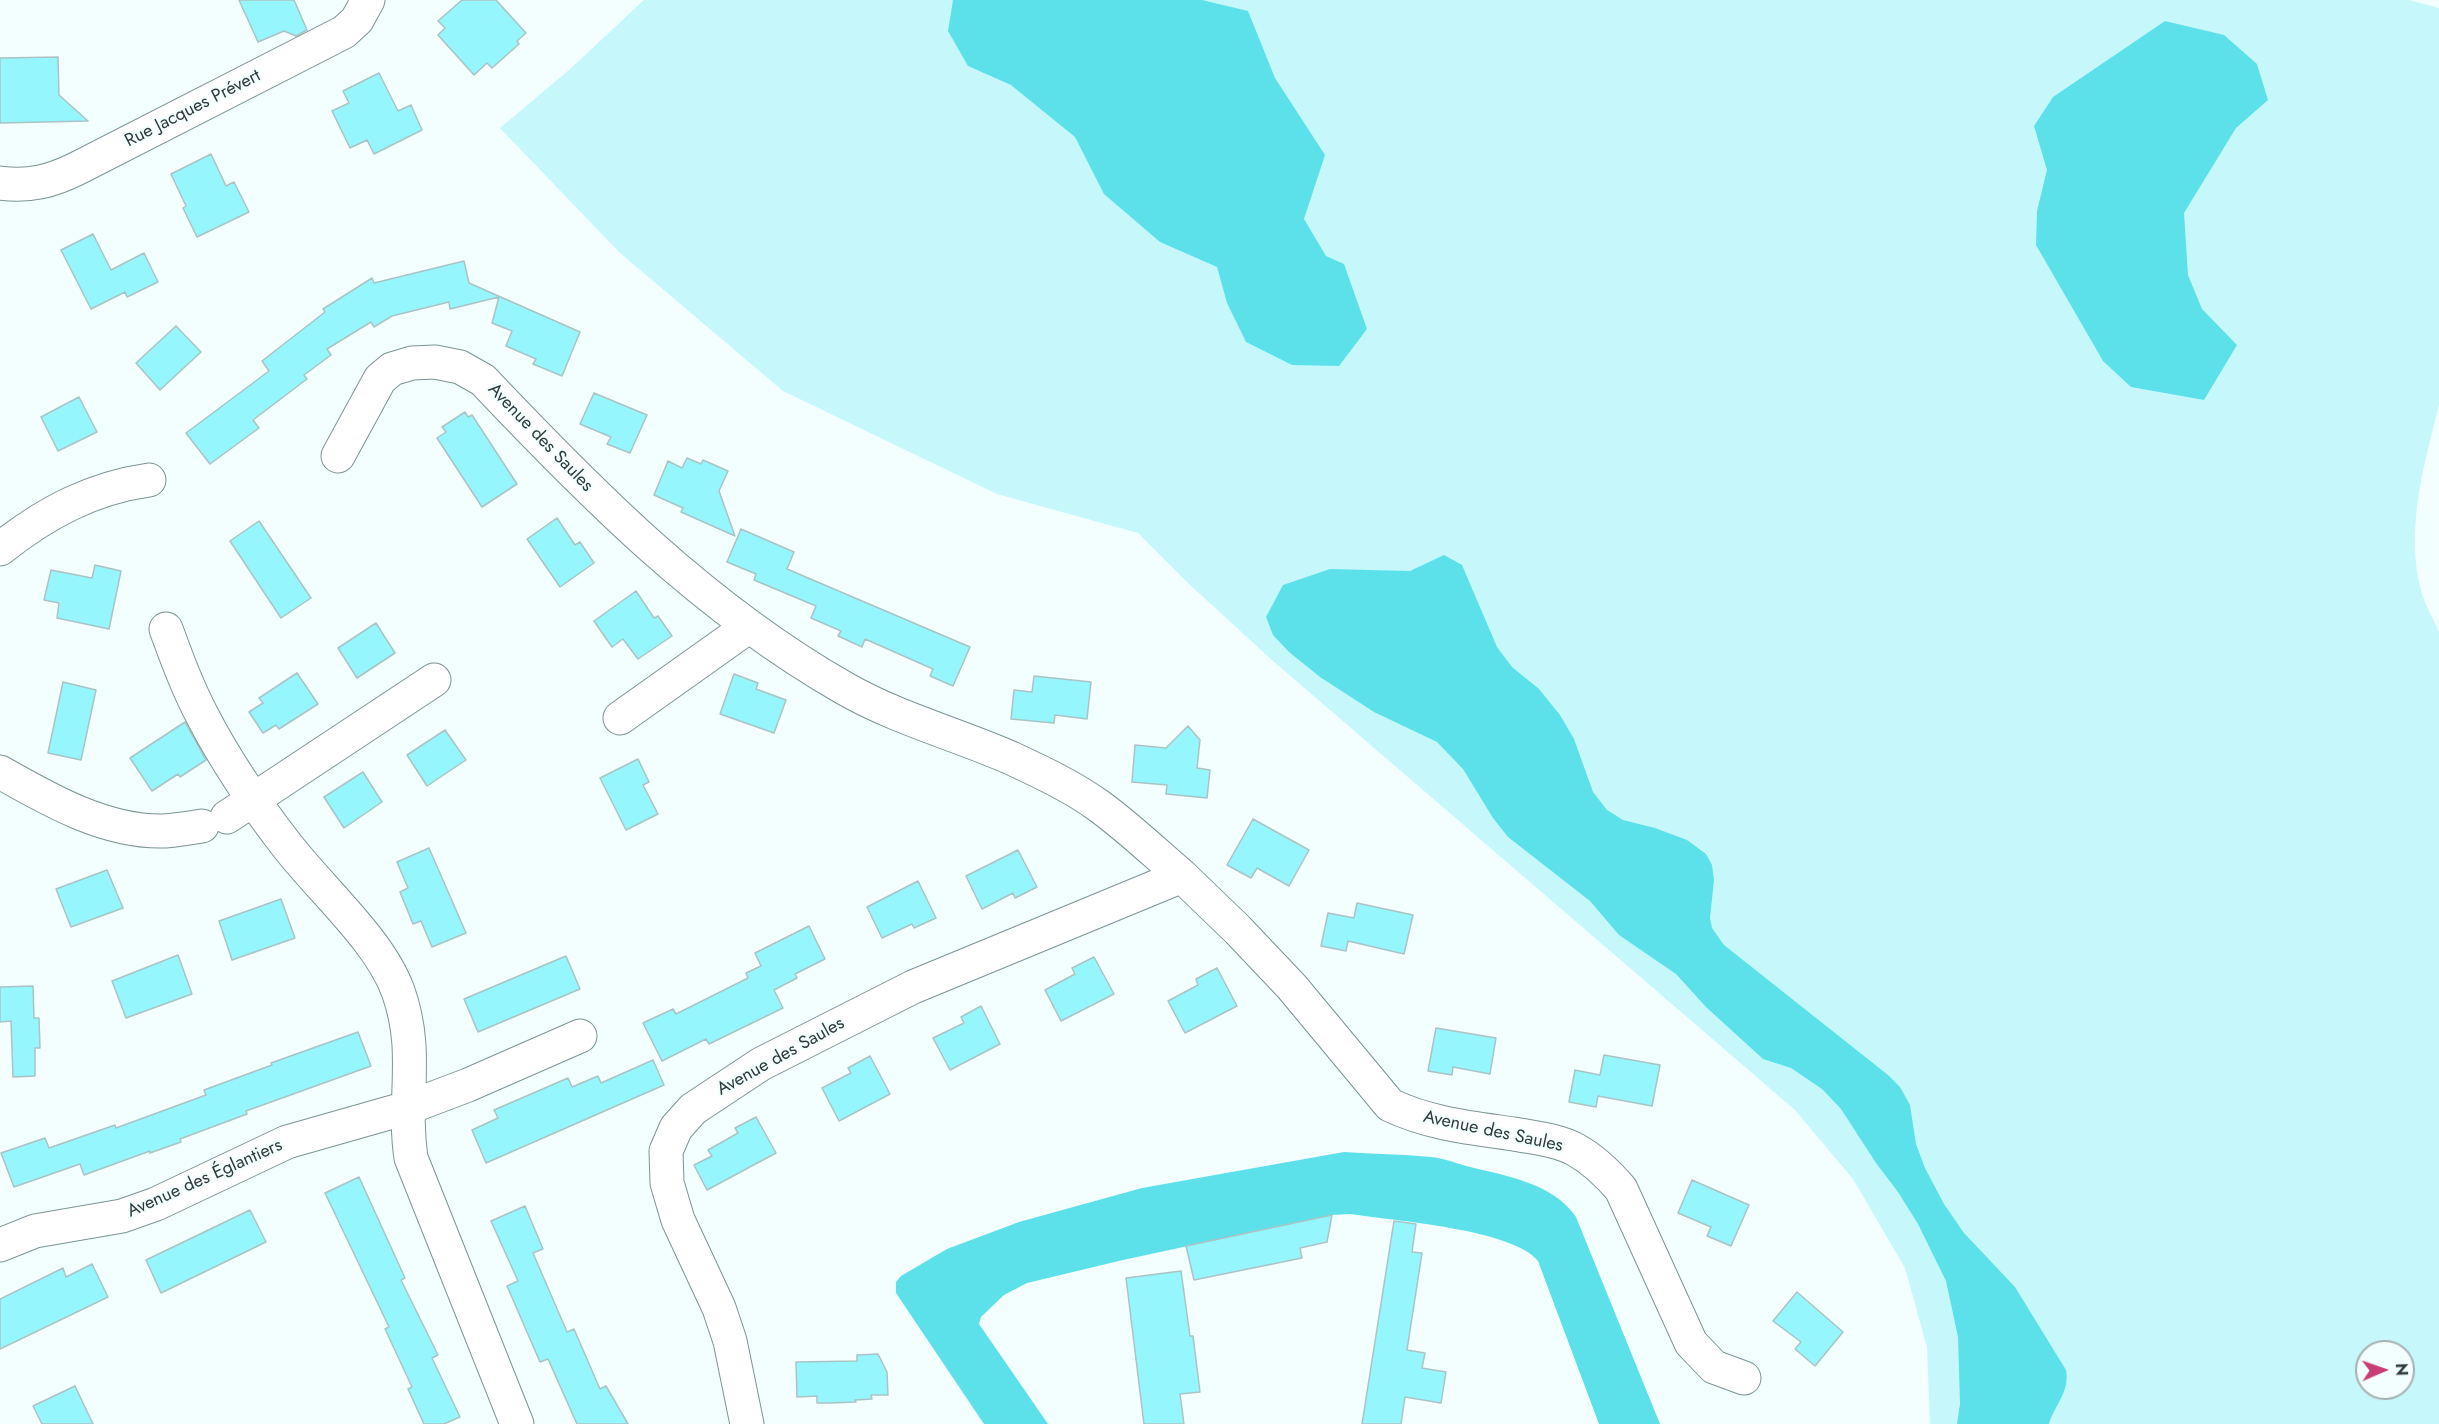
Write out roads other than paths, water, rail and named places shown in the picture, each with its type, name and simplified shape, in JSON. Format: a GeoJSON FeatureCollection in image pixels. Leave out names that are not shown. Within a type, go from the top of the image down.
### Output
{"type":"FeatureCollection","features":[{"type":"Feature","properties":{"kind":"street","name":"Rue Jacques Prévert"},"geometry":{"type":"LineString","coordinates":[[0,183],[38,184],[56,179],[344,32],[357,20],[369,0]]}},
{"type":"Feature","properties":{"kind":"street","name":"Avenue des Saules"},"geometry":{"type":"LineString","coordinates":[[338,456],[380,379],[392,369],[412,363],[435,362],[460,367],[483,380],[609,509],[748,627],[791,657],[847,690],[1012,759],[1098,805],[1182,876],[1238,930],[1292,987],[1390,1105],[1412,1115],[1442,1123],[1547,1140],[1576,1150],[1603,1169],[1621,1189],[1691,1343],[1714,1367],[1744,1378]]}},
{"type":"Feature","properties":{"kind":"street"},"geometry":{"type":"LineString","coordinates":[[0,549],[58,509],[86,495],[119,484],[149,480]]}},
{"type":"Feature","properties":{"kind":"street"},"geometry":{"type":"LineString","coordinates":[[620,718],[748,627]]}},
{"type":"Feature","properties":{"kind":"street"},"geometry":{"type":"LineString","coordinates":[[166,629],[204,719],[227,814],[285,843],[382,960],[397,988],[407,1020],[411,1049],[408,1137],[411,1158],[516,1424]]}},
{"type":"Feature","properties":{"kind":"street"},"geometry":{"type":"LineString","coordinates":[[0,772],[75,810],[120,826],[165,831],[227,814],[434,680]]}},
{"type":"Feature","properties":{"kind":"street","name":"Avenue des Saules"},"geometry":{"type":"LineString","coordinates":[[747,1424],[730,1341],[719,1308],[678,1220],[667,1184],[666,1151],[676,1128],[693,1109],[761,1064],[905,991],[1182,876]]}},
{"type":"Feature","properties":{"kind":"street","name":"Avenue des Églantiers"},"geometry":{"type":"LineString","coordinates":[[0,1245],[35,1231],[122,1216],[156,1204],[287,1142],[410,1107],[468,1085],[580,1036]]}},
{"type":"Feature","properties":{"kind":"water"},"geometry":{"type":"Polygon","coordinates":[[[953,0],[1202,0],[1248,11],[1275,78],[1325,155],[1304,219],[1326,256],[1344,264],[1367,329],[1339,366],[1292,365],[1246,342],[1227,303],[1217,267],[1160,242],[1104,194],[1075,137],[1011,85],[968,66],[948,31],[953,0]]]}},
{"type":"Feature","properties":{"kind":"water"},"geometry":{"type":"Polygon","coordinates":[[[2165,21],[2224,35],[2257,64],[2268,100],[2236,128],[2184,213],[2188,275],[2202,309],[2237,345],[2204,400],[2131,387],[2103,361],[2036,245],[2037,211],[2047,170],[2034,126],[2053,97],[2165,21]]]}},
{"type":"Feature","properties":{"kind":"water"},"geometry":{"type":"Polygon","coordinates":[[[1444,555],[1462,565],[1497,647],[1512,667],[1539,689],[1560,715],[1574,739],[1593,792],[1607,810],[1623,820],[1655,828],[1687,840],[1706,854],[1712,865],[1714,880],[1710,918],[1712,928],[1724,945],[1888,1075],[1900,1087],[1910,1105],[1916,1144],[1925,1168],[1944,1204],[1964,1233],[2015,1287],[2066,1370],[2066,1385],[2049,1424],[1957,1424],[1960,1404],[1958,1337],[1946,1281],[1918,1224],[1898,1192],[1841,1109],[1822,1089],[1791,1068],[1763,1059],[1706,1007],[1676,974],[1619,935],[1590,901],[1508,837],[1493,818],[1463,769],[1437,742],[1374,712],[1320,677],[1289,652],[1273,635],[1266,617],[1283,585],[1330,569],[1410,571],[1444,555]]]}},
{"type":"Feature","properties":{"kind":"water"},"geometry":{"type":"Polygon","coordinates":[[[1344,1152],[1440,1158],[1527,1182],[1555,1196],[1566,1205],[1576,1217],[1660,1424],[1599,1424],[1538,1261],[1525,1250],[1504,1241],[1451,1228],[1351,1214],[1332,1215],[1027,1283],[1004,1295],[981,1317],[979,1324],[1048,1424],[984,1424],[896,1293],[896,1282],[901,1276],[947,1249],[1019,1222],[1142,1188],[1344,1152]]]}}]}
